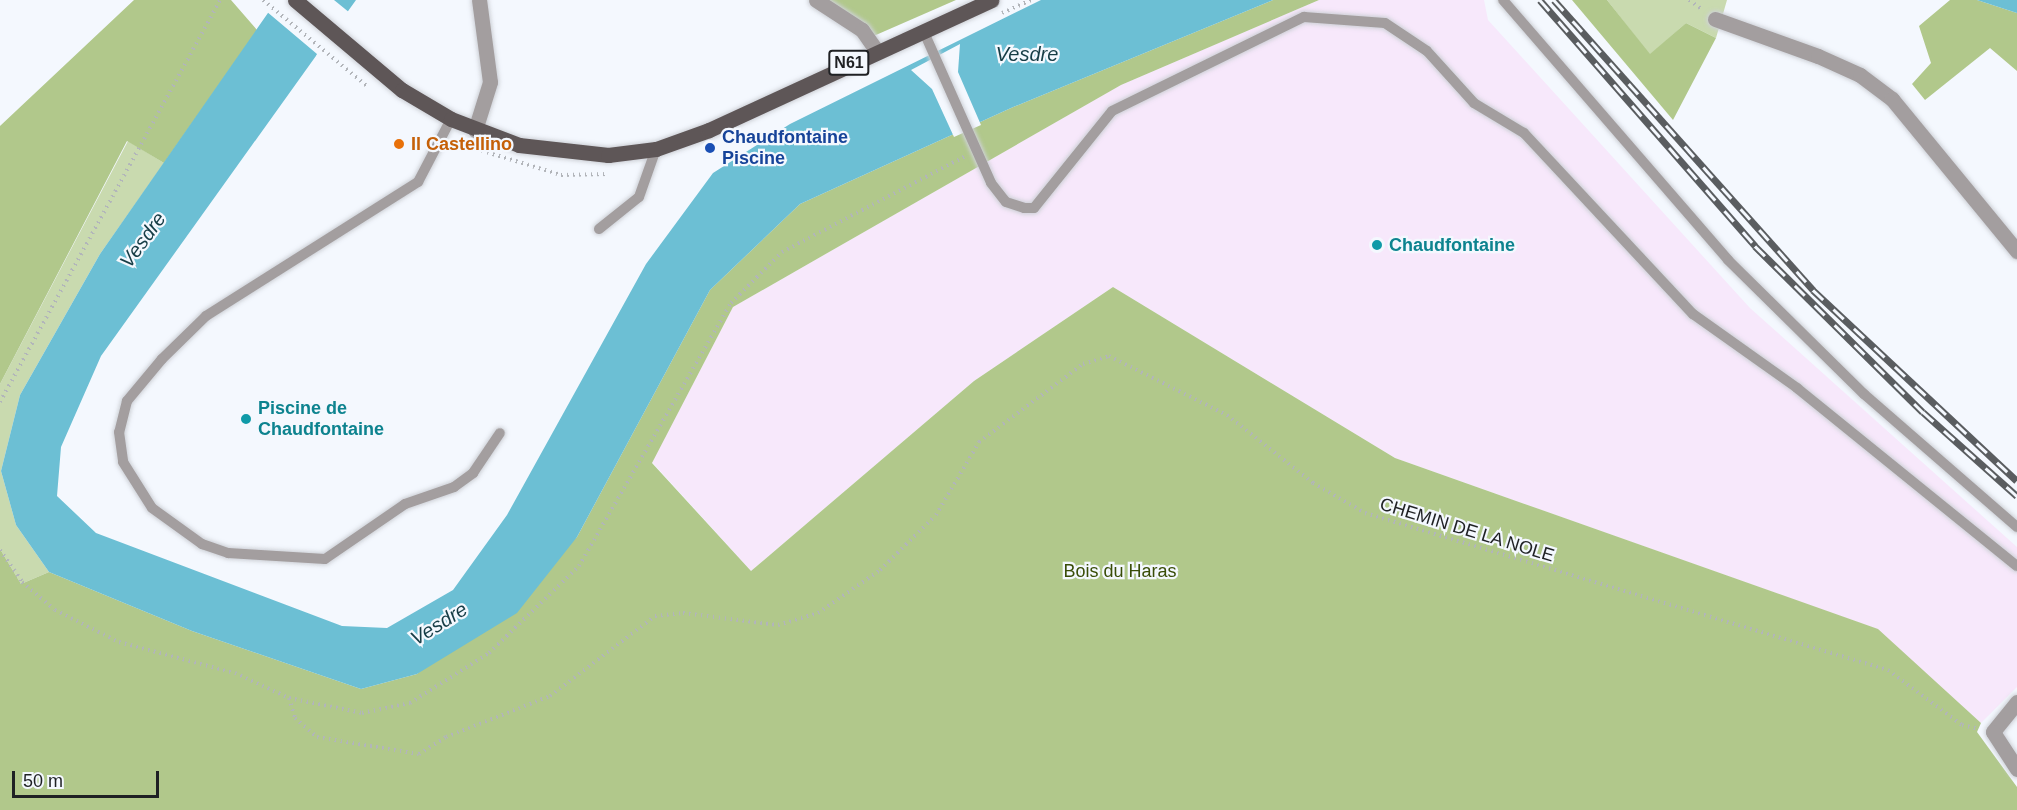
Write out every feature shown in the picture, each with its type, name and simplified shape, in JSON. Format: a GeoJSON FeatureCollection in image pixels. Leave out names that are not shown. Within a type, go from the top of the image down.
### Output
{"type":"FeatureCollection","features":[{"type":"Feature","properties":{"kind":"main road","name":"N61"},"geometry":{"type":"LineString","coordinates":[[295,0],[402,90],[451,119],[519,145],[578,154],[656,149],[709,130],[876,50],[991,0]]}},
{"type":"Feature","properties":{"kind":"street"},"geometry":{"type":"LineString","coordinates":[[475,130],[490,82],[479,0]]}},
{"type":"Feature","properties":{"kind":"street"},"geometry":{"type":"LineString","coordinates":[[816,0],[862,30],[876,50]]}},
{"type":"Feature","properties":{"kind":"street"},"geometry":{"type":"LineString","coordinates":[[1715,19],[1818,56],[1860,75],[1892,99],[2017,251]]}},
{"type":"Feature","properties":{"kind":"street"},"geometry":{"type":"LineString","coordinates":[[2017,702],[1993,732],[2017,769]]}},
{"type":"Feature","properties":{"kind":"lane"},"geometry":{"type":"LineString","coordinates":[[1503,0],[1728,260],[1864,394],[2017,527]]}},
{"type":"Feature","properties":{"kind":"lane"},"geometry":{"type":"LineString","coordinates":[[923,30],[937,57],[976,149],[1006,202],[1034,208],[1112,111],[1304,17],[1384,23],[1427,51],[1474,103],[1524,132],[1693,314],[1797,388],[2017,566]]}},
{"type":"Feature","properties":{"kind":"lane"},"geometry":{"type":"LineString","coordinates":[[451,119],[418,182],[206,316],[162,359],[127,401],[119,432],[123,462],[152,508],[202,543],[228,553],[326,559],[405,504],[467,478],[500,433]]}},
{"type":"Feature","properties":{"kind":"lane"},"geometry":{"type":"LineString","coordinates":[[598,229],[639,197],[656,149]]}},
{"type":"Feature","properties":{"kind":"path"},"geometry":{"type":"LineString","coordinates":[[0,402],[219,0]]}},
{"type":"Feature","properties":{"kind":"path"},"geometry":{"type":"LineString","coordinates":[[263,0],[325,55]]}},
{"type":"Feature","properties":{"kind":"path"},"geometry":{"type":"LineString","coordinates":[[0,550],[22,582],[84,628],[236,673],[289,698],[362,713],[410,704],[489,652],[579,566],[731,303],[782,252],[976,149]]}},
{"type":"Feature","properties":{"kind":"path","name":"CHEMIN DE LA NOLE"},"geometry":{"type":"LineString","coordinates":[[289,698],[295,718],[317,737],[419,754],[446,737],[550,696],[655,616],[683,613],[778,626],[818,613],[871,578],[936,514],[979,442],[1083,364],[1109,356],[1227,415],[1313,483],[1365,513],[1888,670],[1962,725],[1993,732]]}},
{"type":"Feature","properties":{"kind":"shaded area"},"geometry":{"type":"Polygon","coordinates":[[[1319,0],[1484,0],[1488,20],[1750,308],[2017,547],[2017,687],[1981,723],[1877,629],[1395,458],[1113,287],[974,381],[751,571],[652,462],[733,307],[1121,85],[1319,0]]]}},
{"type":"Feature","properties":{"kind":"green space"},"geometry":{"type":"Polygon","coordinates":[[[134,0],[231,0],[257,30],[164,163],[127,141],[0,384],[0,126],[134,0]]]}},
{"type":"Feature","properties":{"kind":"green space"},"geometry":{"type":"Polygon","coordinates":[[[813,0],[956,0],[869,38],[813,0]]]}},
{"type":"Feature","properties":{"kind":"green space","name":"Bois du Haras"},"geometry":{"type":"Polygon","coordinates":[[[1273,0],[1319,0],[1121,85],[733,307],[652,463],[751,571],[974,381],[1113,287],[1395,458],[1878,629],[1981,723],[1977,732],[2017,787],[2017,810],[0,810],[0,549],[21,584],[49,572],[192,631],[361,689],[417,674],[577,537],[710,290],[800,204],[1011,108],[1273,0]]]}},
{"type":"Feature","properties":{"kind":"green space"},"geometry":{"type":"Polygon","coordinates":[[[1572,0],[1607,0],[1650,54],[1686,23],[1716,38],[1673,120],[1572,0]]]}},
{"type":"Feature","properties":{"kind":"green space"},"geometry":{"type":"Polygon","coordinates":[[[1607,0],[1727,0],[1716,38],[1686,23],[1650,55],[1607,0]]]}},
{"type":"Feature","properties":{"kind":"green space"},"geometry":{"type":"Polygon","coordinates":[[[1950,0],[1977,0],[2017,13],[2017,71],[1990,48],[1925,100],[1912,84],[1931,63],[1919,26],[1950,0]]]}},
{"type":"Feature","properties":{"kind":"green space"},"geometry":{"type":"Polygon","coordinates":[[[128,141],[164,163],[100,254],[20,395],[1,471],[16,525],[49,572],[21,584],[0,549],[0,384],[128,141]]]}},
{"type":"Feature","properties":{"kind":"water","name":"Vesdre"},"geometry":{"type":"Polygon","coordinates":[[[277,0],[356,0],[101,356],[61,447],[57,496],[96,533],[342,626],[387,628],[453,590],[507,515],[646,264],[713,173],[790,124],[1041,0],[1273,0],[1011,108],[800,204],[710,290],[577,537],[517,613],[417,674],[361,689],[192,631],[49,572],[16,525],[1,471],[20,395],[100,254],[277,0]]]}},
{"type":"Feature","properties":{"kind":"water"},"geometry":{"type":"Polygon","coordinates":[[[1977,0],[2017,0],[2017,13],[1977,0]]]}},
{"type":"Feature","properties":{"kind":"pier"},"geometry":{"type":"Polygon","coordinates":[[[273,0],[334,0],[350,13],[314,63],[317,54],[266,11],[273,0]]]}},
{"type":"Feature","properties":{"kind":"pier"},"geometry":{"type":"Polygon","coordinates":[[[960,44],[958,72],[981,125],[954,137],[932,89],[911,70],[960,44]]]}},
{"type":"Feature","properties":{"kind":"railway"},"geometry":{"type":"LineString","coordinates":[[1540,0],[1755,246],[1923,412],[2017,496]]}},
{"type":"Feature","properties":{"kind":"railway"},"geometry":{"type":"LineString","coordinates":[[1554,0],[1813,290],[2017,481]]}},
{"type":"Feature","properties":{"kind":"place","name":"Il Castellino"},"geometry":{"type":"Point","coordinates":[399,144]}},
{"type":"Feature","properties":{"kind":"place","name":"Chaudfontaine Piscine"},"geometry":{"type":"Point","coordinates":[710,148]}},
{"type":"Feature","properties":{"kind":"place","name":"Chaudfontaine"},"geometry":{"type":"Point","coordinates":[1377,245]}},
{"type":"Feature","properties":{"kind":"place","name":"Piscine de Chaudfontaine"},"geometry":{"type":"Point","coordinates":[246,419]}}]}
